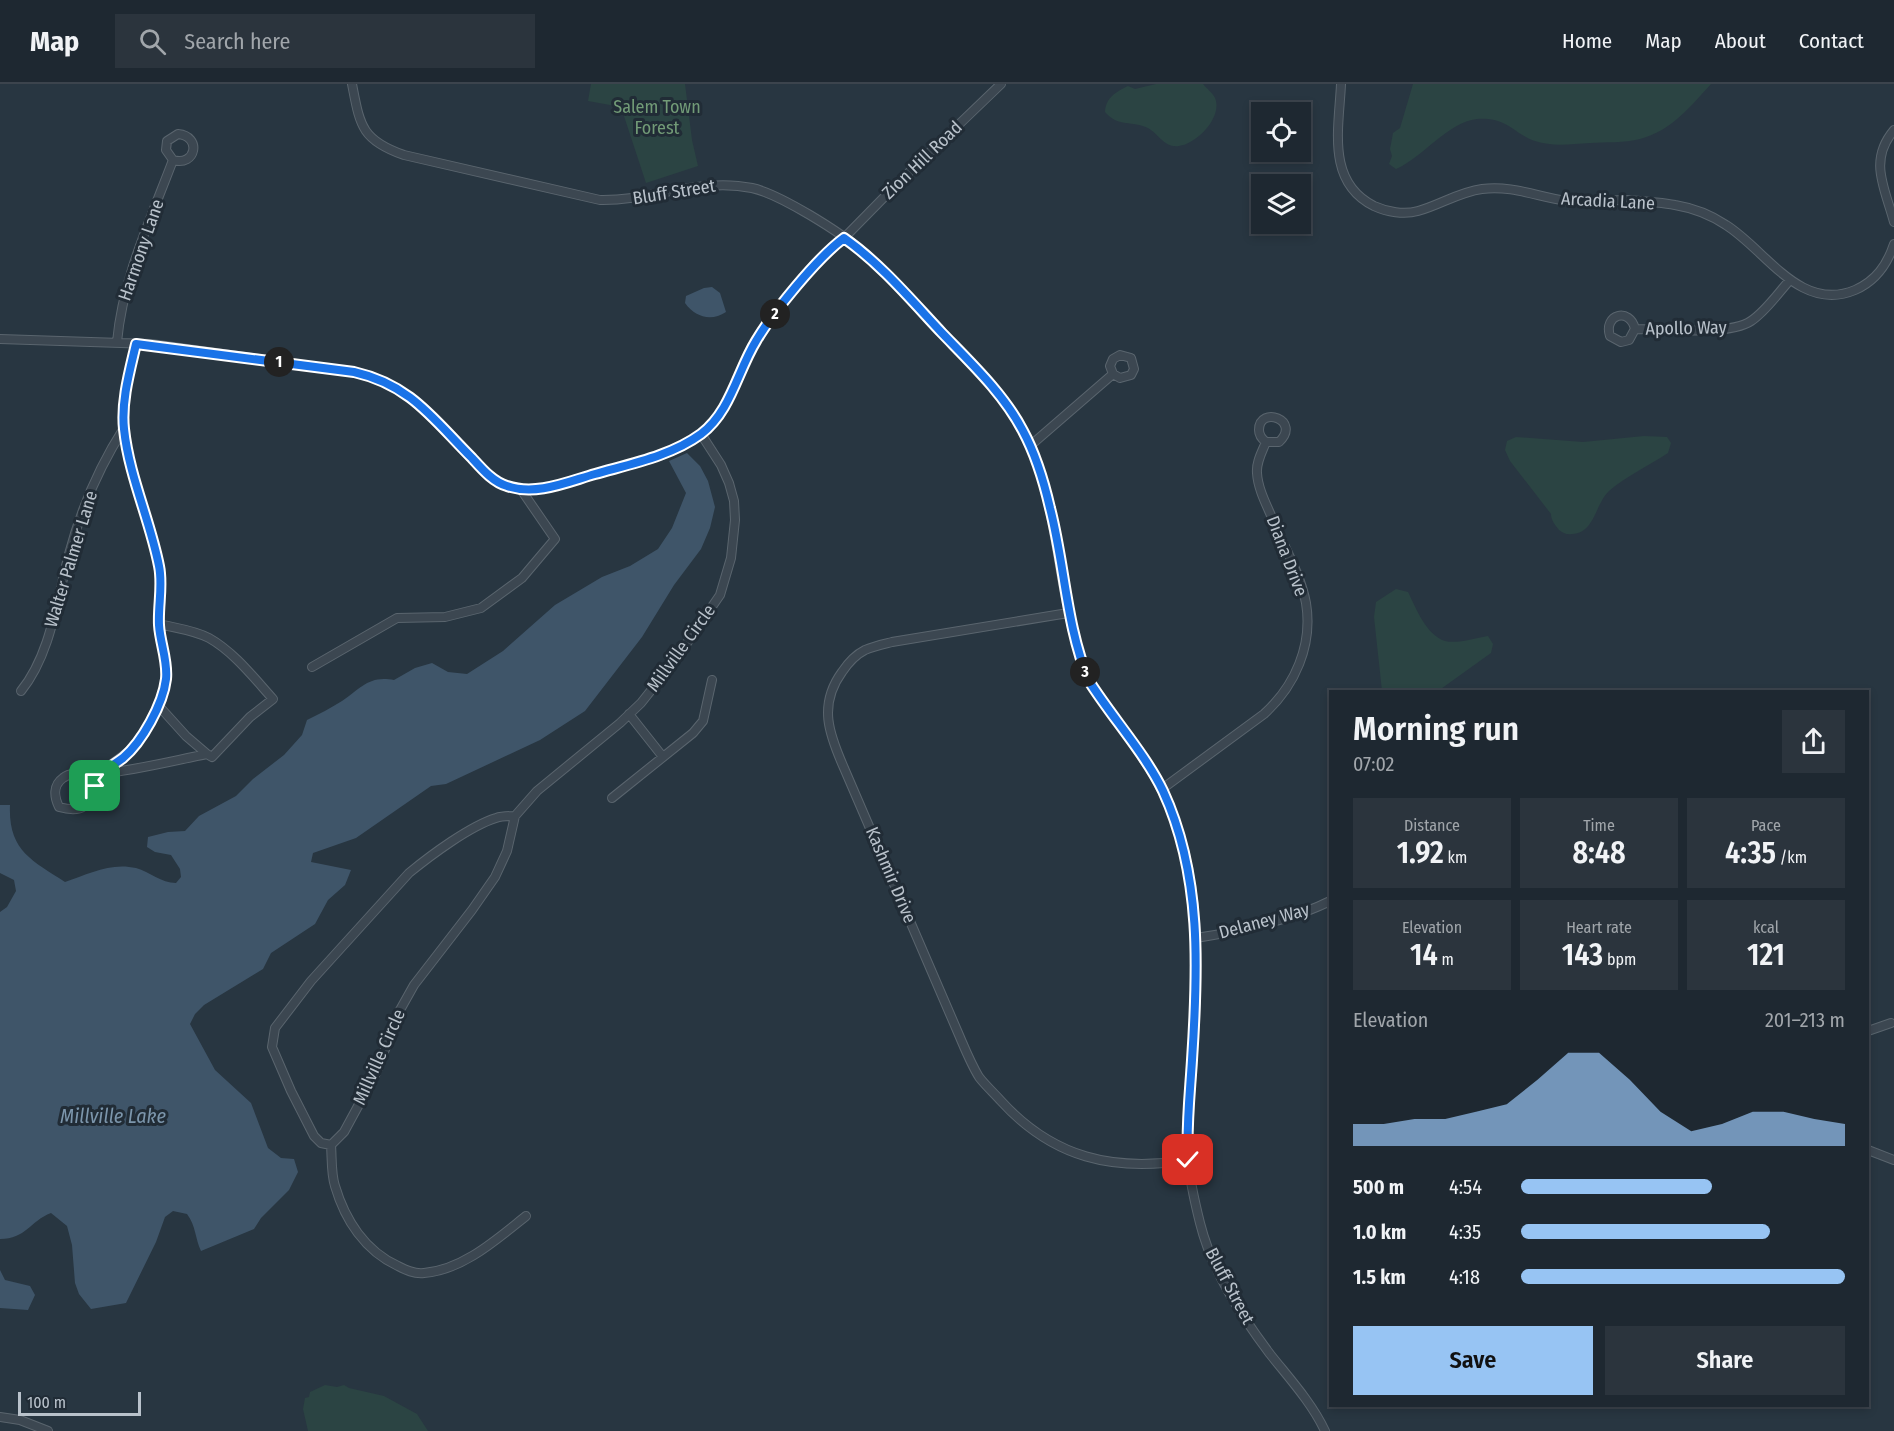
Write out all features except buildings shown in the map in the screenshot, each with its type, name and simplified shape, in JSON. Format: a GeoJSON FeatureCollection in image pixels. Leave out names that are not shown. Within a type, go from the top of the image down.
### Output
{"type":"FeatureCollection","features":[{"type":"Feature","properties":{"kind":"street","name":"Bluff Street"},"geometry":{"type":"LineString","coordinates":[[351,84],[360,123],[369,136],[386,149],[404,155],[600,200],[619,200],[686,187],[725,184],[754,189],[782,200],[844,238],[885,272],[973,366],[1014,415],[1030,445],[1051,509],[1068,613],[1089,681],[1162,789],[1179,833],[1186,861],[1196,938],[1195,1010],[1187,1136],[1188,1160],[1200,1224],[1213,1262],[1240,1313],[1303,1396],[1325,1431]]}},
{"type":"Feature","properties":{"kind":"street","name":"Zion Hill Road"},"geometry":{"type":"LineString","coordinates":[[522,491],[555,486],[644,460],[701,434],[721,413],[756,340],[798,286],[833,246],[844,238],[1001,84]]}},
{"type":"Feature","properties":{"kind":"street","name":"Arcadia Lane"},"geometry":{"type":"LineString","coordinates":[[1341,84],[1339,162],[1350,187],[1370,204],[1382,210],[1409,213],[1459,194],[1482,189],[1506,188],[1566,201],[1625,200],[1676,205],[1711,216],[1727,225],[1790,280],[1813,293],[1828,296],[1847,294],[1864,286],[1878,275],[1889,259],[1894,244]]}},
{"type":"Feature","properties":{"kind":"street"},"geometry":{"type":"LineString","coordinates":[[1894,130],[1886,139],[1880,155],[1879,171],[1894,222]]}},
{"type":"Feature","properties":{"kind":"street","name":"Harmony Lane"},"geometry":{"type":"LineString","coordinates":[[117,342],[119,319],[130,272],[173,160]]}},
{"type":"Feature","properties":{"kind":"street","name":"Apollo Way"},"geometry":{"type":"LineString","coordinates":[[1635,328],[1723,330],[1741,326],[1759,314],[1790,280]]}},
{"type":"Feature","properties":{"kind":"street"},"geometry":{"type":"LineString","coordinates":[[0,339],[117,342],[372,376],[398,388],[421,405],[488,474],[503,485],[522,491],[555,539],[522,578],[481,608],[445,617],[396,618],[312,667]]}},
{"type":"Feature","properties":{"kind":"street"},"geometry":{"type":"LineString","coordinates":[[136,344],[126,390],[124,428],[136,484],[160,567],[159,624],[166,664],[166,679],[158,705],[137,743],[124,757],[99,774],[91,798],[83,806],[71,810],[59,807],[54,797],[61,778],[71,774],[99,774],[207,754]]}},
{"type":"Feature","properties":{"kind":"street"},"geometry":{"type":"LineString","coordinates":[[1030,445],[1113,374]]}},
{"type":"Feature","properties":{"kind":"street","name":"Walter Palmer Lane"},"geometry":{"type":"LineString","coordinates":[[21,691],[34,675],[50,628],[81,516],[100,472],[124,428]]}},
{"type":"Feature","properties":{"kind":"street","name":"Millville Circle"},"geometry":{"type":"LineString","coordinates":[[331,1145],[344,1132],[376,1073],[400,1010],[414,985],[495,877],[507,851],[515,816],[544,785],[629,714],[654,688],[710,612],[720,594],[727,577],[734,539],[734,501],[721,465],[701,434]]}},
{"type":"Feature","properties":{"kind":"street","name":"Diana Drive"},"geometry":{"type":"LineString","coordinates":[[1162,789],[1264,714],[1278,701],[1294,677],[1301,659],[1307,621],[1306,602],[1261,491],[1257,473],[1266,442]]}},
{"type":"Feature","properties":{"kind":"street","name":"Kashmir Drive"},"geometry":{"type":"LineString","coordinates":[[1068,613],[892,642],[865,650],[850,661],[833,684],[828,703],[828,722],[832,741],[963,1044],[980,1078],[1013,1114],[1042,1138],[1085,1157],[1122,1164],[1159,1164],[1188,1160]]}},
{"type":"Feature","properties":{"kind":"street"},"geometry":{"type":"LineString","coordinates":[[158,705],[186,736],[212,758],[250,717],[273,699],[230,654],[207,637],[159,624]]}},
{"type":"Feature","properties":{"kind":"street"},"geometry":{"type":"LineString","coordinates":[[612,798],[678,747],[703,721],[712,680]]}},
{"type":"Feature","properties":{"kind":"street"},"geometry":{"type":"LineString","coordinates":[[629,714],[663,757]]}},
{"type":"Feature","properties":{"kind":"street"},"geometry":{"type":"LineString","coordinates":[[515,816],[498,817],[480,825],[409,873],[311,981],[275,1028],[272,1047],[314,1136],[321,1143],[331,1145],[334,1185],[352,1226],[367,1246],[383,1260],[409,1271],[422,1274],[434,1272],[476,1254],[526,1216]]}},
{"type":"Feature","properties":{"kind":"street","name":"Delaney Way"},"geometry":{"type":"LineString","coordinates":[[1196,938],[1241,929],[1303,912],[1329,901]]}},
{"type":"Feature","properties":{"kind":"street"},"geometry":{"type":"LineString","coordinates":[[1869,1031],[1893,1022]]}},
{"type":"Feature","properties":{"kind":"street"},"geometry":{"type":"LineString","coordinates":[[1869,1150],[1894,1160]]}},
{"type":"Feature","properties":{"kind":"street"},"geometry":{"type":"LineString","coordinates":[[0,1417],[20,1420],[48,1431]]}},
{"type":"Feature","properties":{"kind":"green space","name":"Salem Town Forest"},"geometry":{"type":"Polygon","coordinates":[[[591,84],[685,84],[692,140],[698,166],[646,183],[621,107],[588,101],[591,84]]]}},
{"type":"Feature","properties":{"kind":"green space"},"geometry":{"type":"Polygon","coordinates":[[[1156,84],[1203,84],[1211,92],[1215,98],[1215,113],[1212,121],[1200,135],[1186,144],[1169,145],[1148,128],[1115,120],[1105,112],[1107,102],[1119,90],[1128,86],[1135,89],[1156,84]]]}},
{"type":"Feature","properties":{"kind":"green space"},"geometry":{"type":"Polygon","coordinates":[[[1413,84],[1711,84],[1671,124],[1640,139],[1549,144],[1527,138],[1496,120],[1477,119],[1445,133],[1416,157],[1396,169],[1389,164],[1392,156],[1390,149],[1393,133],[1400,128],[1413,84]]]}},
{"type":"Feature","properties":{"kind":"green space"},"geometry":{"type":"Polygon","coordinates":[[[1644,436],[1667,437],[1671,443],[1668,453],[1615,486],[1604,497],[1586,529],[1570,534],[1559,530],[1551,514],[1510,461],[1505,450],[1507,441],[1516,437],[1583,442],[1644,436]]]}},
{"type":"Feature","properties":{"kind":"green space"},"geometry":{"type":"Polygon","coordinates":[[[1396,589],[1408,592],[1422,620],[1438,638],[1455,642],[1488,636],[1493,644],[1491,653],[1439,690],[1382,690],[1374,617],[1376,602],[1396,589]]]}},
{"type":"Feature","properties":{"kind":"green space"},"geometry":{"type":"Polygon","coordinates":[[[325,1385],[337,1387],[344,1385],[384,1396],[417,1414],[428,1431],[308,1431],[303,1409],[305,1398],[309,1397],[310,1392],[325,1385]]]}},
{"type":"Feature","properties":{"kind":"water"},"geometry":{"type":"Polygon","coordinates":[[[712,287],[720,293],[726,312],[715,317],[698,315],[685,303],[686,296],[712,287]]]}},
{"type":"Feature","properties":{"kind":"water","name":"Millville Lake"},"geometry":{"type":"Polygon","coordinates":[[[687,453],[700,466],[708,481],[715,507],[710,528],[701,549],[674,585],[642,637],[585,711],[540,740],[446,784],[431,786],[356,838],[313,853],[311,862],[351,870],[345,885],[328,900],[315,924],[271,953],[263,969],[204,1005],[195,1014],[190,1024],[215,1070],[251,1103],[268,1148],[281,1158],[294,1159],[298,1172],[289,1190],[261,1218],[254,1229],[201,1251],[187,1214],[173,1211],[165,1217],[156,1242],[126,1303],[91,1309],[79,1294],[75,1283],[72,1245],[67,1226],[51,1213],[22,1233],[0,1239],[0,912],[7,907],[16,891],[14,880],[0,873],[0,805],[10,805],[13,833],[24,852],[65,882],[100,870],[127,867],[136,868],[165,881],[176,883],[181,877],[180,869],[171,855],[155,852],[147,847],[148,837],[185,831],[199,816],[236,796],[253,779],[284,755],[302,735],[307,720],[338,704],[372,681],[394,680],[415,668],[432,663],[448,672],[467,674],[503,651],[555,605],[602,577],[630,566],[658,549],[672,528],[686,493],[669,461],[687,453]]]}},
{"type":"Feature","properties":{"kind":"water"},"geometry":{"type":"Polygon","coordinates":[[[0,1270],[5,1280],[30,1286],[35,1295],[28,1310],[0,1308],[0,1270]]]}},
{"type":"Feature","properties":{"kind":"route"},"geometry":{"type":"LineString","coordinates":[[95,786],[99,774],[124,757],[137,743],[158,705],[166,679],[166,664],[159,624],[160,567],[131,466],[124,428],[126,390],[136,344],[372,376],[398,388],[421,405],[488,474],[503,485],[522,491],[555,486],[644,460],[701,434],[721,413],[756,340],[798,286],[833,246],[844,238],[885,272],[973,366],[1003,400],[1023,430],[1036,460],[1051,509],[1070,621],[1081,662],[1089,681],[1162,789],[1173,814],[1186,861],[1196,938],[1195,1010],[1187,1136],[1188,1160]]}}]}
